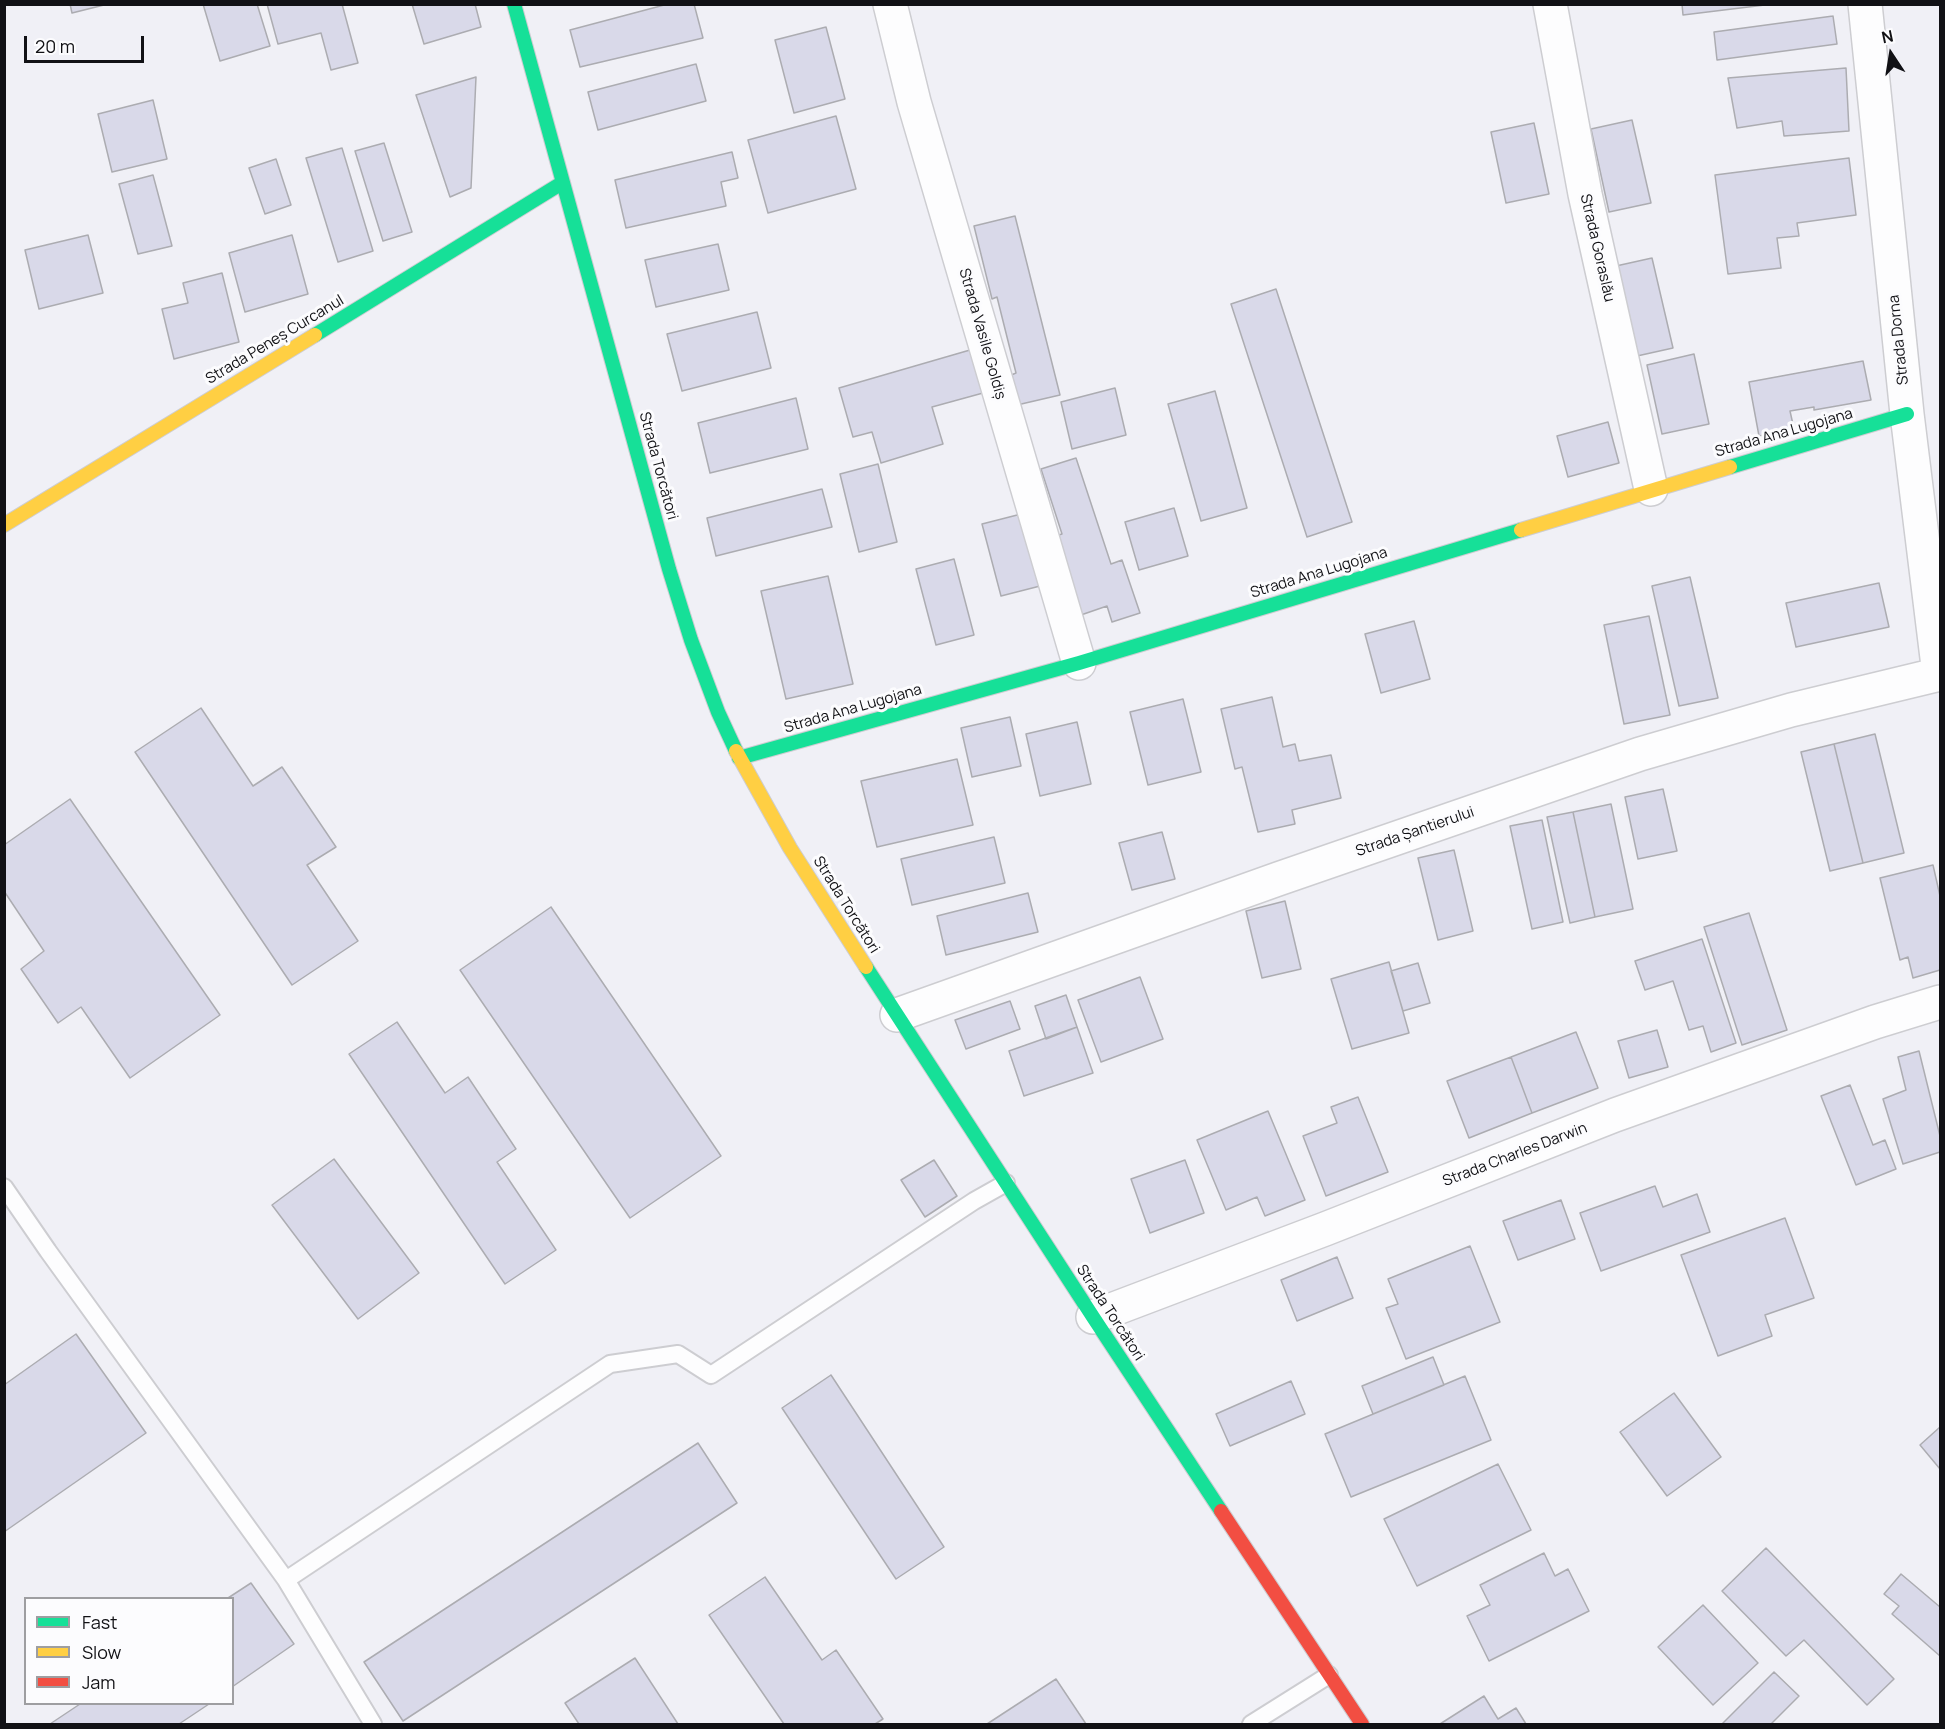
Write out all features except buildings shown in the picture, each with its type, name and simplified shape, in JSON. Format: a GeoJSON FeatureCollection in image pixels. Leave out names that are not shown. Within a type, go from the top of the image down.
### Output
{"type":"FeatureCollection","features":[{"type":"Feature","properties":{"kind":"street","name":"Strada Torcători"},"geometry":{"type":"LineString","coordinates":[[514,4],[669,569],[718,712],[740,758],[790,848],[897,1015],[1362,1725]]}},
{"type":"Feature","properties":{"kind":"street","name":"Strada Vasile Goldiș"},"geometry":{"type":"LineString","coordinates":[[890,4],[914,102],[1079,663]]}},
{"type":"Feature","properties":{"kind":"street","name":"Strada Goraslău"},"geometry":{"type":"LineString","coordinates":[[1550,4],[1585,194],[1652,489]]}},
{"type":"Feature","properties":{"kind":"street","name":"Strada Dorna"},"geometry":{"type":"LineString","coordinates":[[1865,4],[1906,414],[1940,674]]}},
{"type":"Feature","properties":{"kind":"street","name":"Strada Peneș Curcanul"},"geometry":{"type":"LineString","coordinates":[[4,525],[562,183]]}},
{"type":"Feature","properties":{"kind":"street","name":"Strada Ana Lugojana"},"geometry":{"type":"LineString","coordinates":[[740,758],[1079,663],[1906,414]]}},
{"type":"Feature","properties":{"kind":"street","name":"Strada Șantierului"},"geometry":{"type":"LineString","coordinates":[[897,1015],[1278,879],[1640,754],[1791,710],[1940,674]]}},
{"type":"Feature","properties":{"kind":"street","name":"Strada Charles Darwin"},"geometry":{"type":"LineString","coordinates":[[1093,1317],[1616,1115],[1875,1022],[1941,1002]]}},
{"type":"Feature","properties":{"kind":"lane"},"geometry":{"type":"LineString","coordinates":[[286,1580],[610,1364],[678,1354],[711,1375],[974,1201],[1006,1183]]}},
{"type":"Feature","properties":{"kind":"lane"},"geometry":{"type":"LineString","coordinates":[[4,1187],[286,1580],[373,1725]]}},
{"type":"Feature","properties":{"kind":"lane"},"geometry":{"type":"LineString","coordinates":[[1251,1725],[1329,1675]]}},
{"type":"Feature","properties":{"kind":"traffic: fast"},"geometry":{"type":"LineString","coordinates":[[514,4],[669,569],[691,640],[718,712],[736,751]]}},
{"type":"Feature","properties":{"kind":"traffic: fast"},"geometry":{"type":"LineString","coordinates":[[315,335],[562,183]]}},
{"type":"Feature","properties":{"kind":"traffic: fast"},"geometry":{"type":"LineString","coordinates":[[1730,467],[1907,414]]}},
{"type":"Feature","properties":{"kind":"traffic: fast"},"geometry":{"type":"LineString","coordinates":[[739,758],[1079,663],[1521,530]]}},
{"type":"Feature","properties":{"kind":"traffic: fast"},"geometry":{"type":"LineString","coordinates":[[866,967],[1221,1511]]}},
{"type":"Feature","properties":{"kind":"traffic: slow"},"geometry":{"type":"LineString","coordinates":[[4,525],[315,335]]}},
{"type":"Feature","properties":{"kind":"traffic: slow"},"geometry":{"type":"LineString","coordinates":[[1521,530],[1730,467]]}},
{"type":"Feature","properties":{"kind":"traffic: slow"},"geometry":{"type":"LineString","coordinates":[[736,751],[790,848],[866,967]]}},
{"type":"Feature","properties":{"kind":"traffic: jam"},"geometry":{"type":"LineString","coordinates":[[1221,1511],[1362,1724]]}}]}
